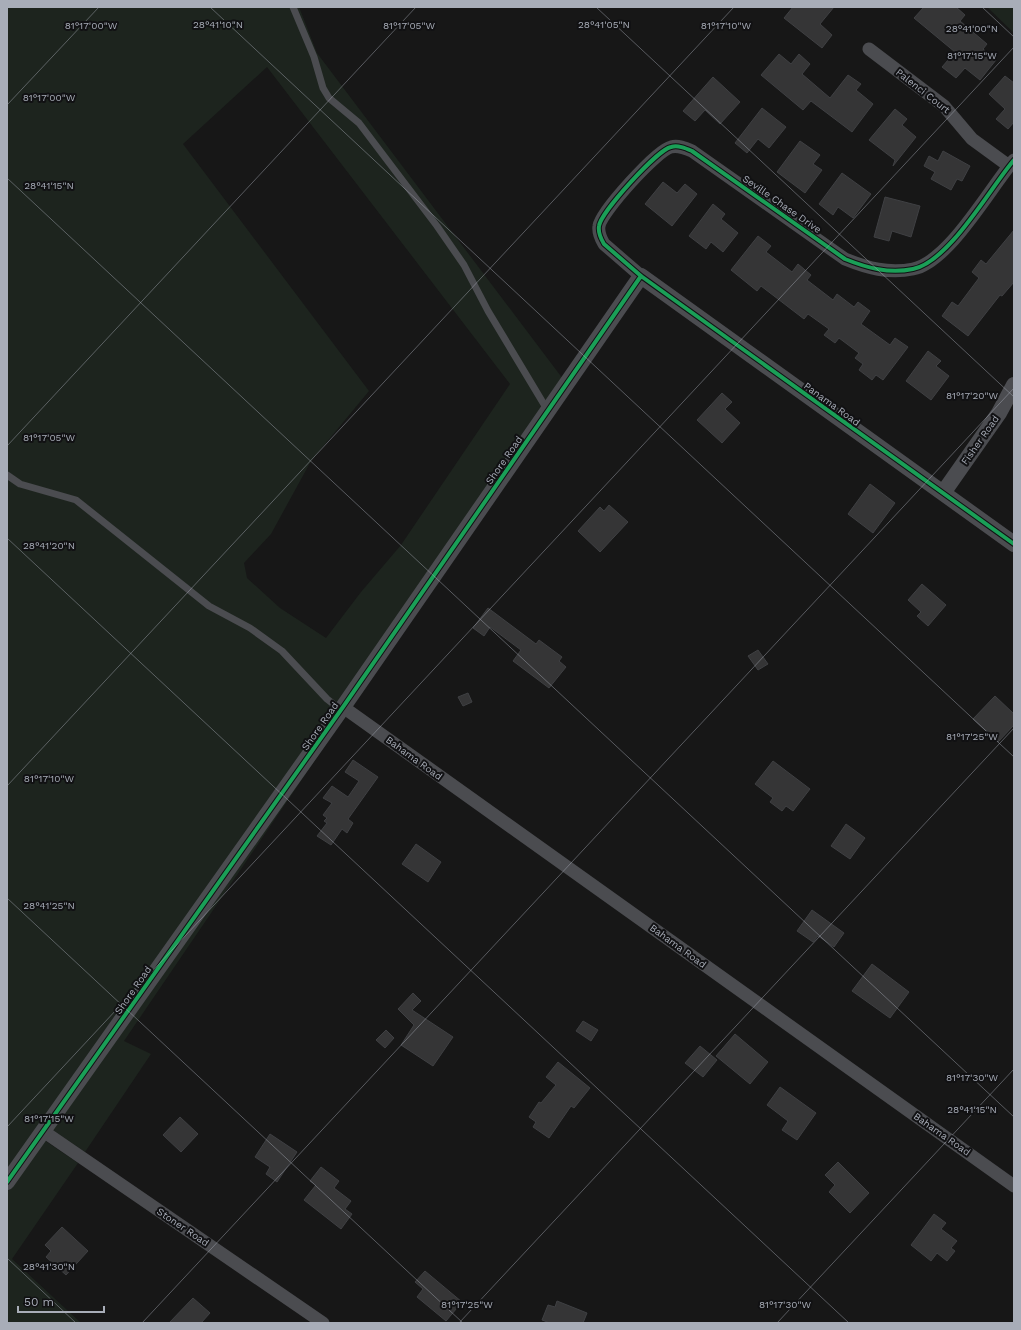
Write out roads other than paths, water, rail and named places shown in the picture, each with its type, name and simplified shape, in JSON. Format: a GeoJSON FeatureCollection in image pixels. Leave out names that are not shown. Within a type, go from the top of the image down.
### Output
{"type":"FeatureCollection","features":[{"type":"Feature","properties":{"kind":"street","name":"Palenci Court"},"geometry":{"type":"LineString","coordinates":[[869,49],[944,106],[972,139],[1012,163]]}},
{"type":"Feature","properties":{"kind":"street","name":"Seville Chase Drive"},"geometry":{"type":"LineString","coordinates":[[641,276],[604,244],[600,237],[599,226],[604,214],[654,157],[671,147],[682,147],[692,150],[845,259],[867,268],[892,271],[915,269],[933,260],[950,245],[1012,163]]}},
{"type":"Feature","properties":{"kind":"street","name":"Shore Road"},"geometry":{"type":"LineString","coordinates":[[7,1182],[342,708],[641,276]]}},
{"type":"Feature","properties":{"kind":"street","name":"Panama Road"},"geometry":{"type":"LineString","coordinates":[[641,276],[1014,544]]}},
{"type":"Feature","properties":{"kind":"street","name":"Fisher Road"},"geometry":{"type":"LineString","coordinates":[[943,493],[999,413],[1014,385]]}},
{"type":"Feature","properties":{"kind":"street","name":"Bahama Road"},"geometry":{"type":"LineString","coordinates":[[342,708],[1014,1186]]}},
{"type":"Feature","properties":{"kind":"street","name":"Stoner Road"},"geometry":{"type":"LineString","coordinates":[[43,1131],[323,1323]]}},
{"type":"Feature","properties":{"kind":"lane"},"geometry":{"type":"LineString","coordinates":[[293,7],[329,98],[359,123],[437,226],[464,265],[488,311],[548,411]]}},
{"type":"Feature","properties":{"kind":"lane"},"geometry":{"type":"LineString","coordinates":[[7,475],[20,484],[76,500],[209,606],[250,628],[282,651],[327,699],[342,708]]}}]}
